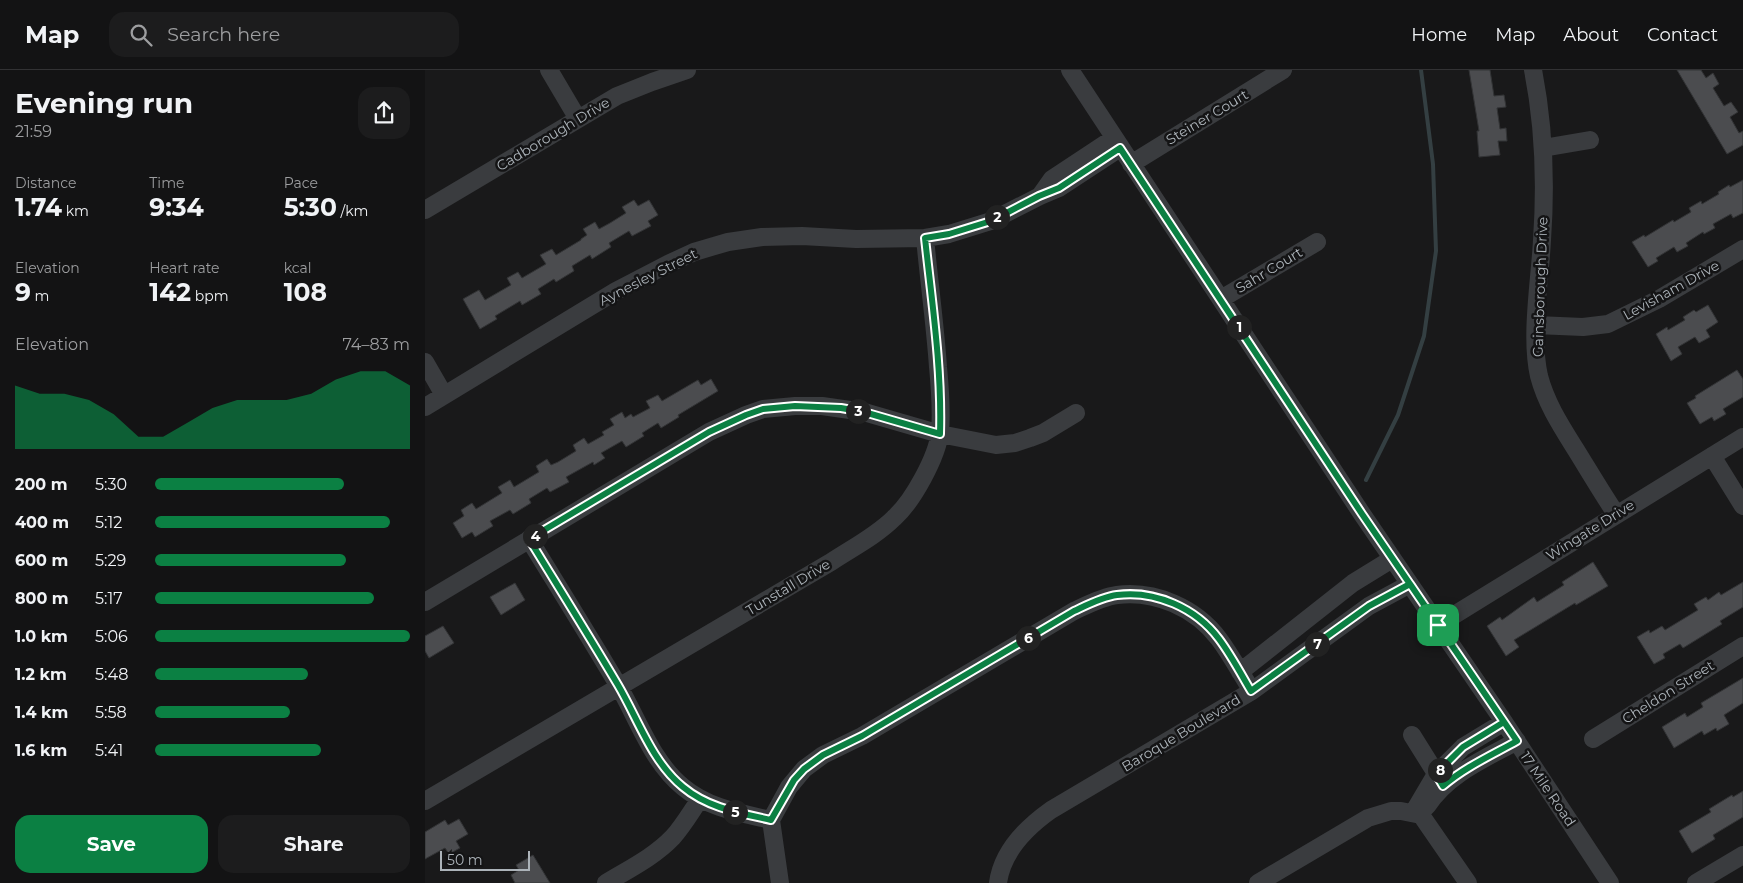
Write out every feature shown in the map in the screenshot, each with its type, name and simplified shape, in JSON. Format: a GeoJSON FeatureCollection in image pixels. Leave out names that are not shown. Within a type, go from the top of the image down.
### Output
{"type":"FeatureCollection","features":[{"type":"Feature","properties":{"kind":"street"},"geometry":{"type":"LineString","coordinates":[[549,70],[578,118]]}},
{"type":"Feature","properties":{"kind":"street","name":"Cadborough Drive"},"geometry":{"type":"LineString","coordinates":[[425,210],[617,96],[687,70]]}},
{"type":"Feature","properties":{"kind":"street","name":"17 Mile Road"},"geometry":{"type":"LineString","coordinates":[[1070,70],[1392,559],[1517,741],[1611,883]]}},
{"type":"Feature","properties":{"kind":"street","name":"Steiner Court"},"geometry":{"type":"LineString","coordinates":[[1131,164],[1283,70]]}},
{"type":"Feature","properties":{"kind":"street","name":"Gainsborough Drive"},"geometry":{"type":"LineString","coordinates":[[1533,70],[1541,116],[1544,192],[1536,325],[1536,360],[1545,394],[1555,416],[1616,514]]}},
{"type":"Feature","properties":{"kind":"street"},"geometry":{"type":"LineString","coordinates":[[1543,148],[1590,140]]}},
{"type":"Feature","properties":{"kind":"street","name":"Aynesley Street"},"geometry":{"type":"LineString","coordinates":[[425,407],[616,291],[694,252],[728,242],[762,237],[925,238],[949,234],[991,221],[1039,196],[1059,188],[1117,143]]}},
{"type":"Feature","properties":{"kind":"street","name":"Tunstall Drive"},"geometry":{"type":"LineString","coordinates":[[425,801],[831,562],[880,530],[904,508],[929,466],[940,434],[941,403],[925,238]]}},
{"type":"Feature","properties":{"kind":"street","name":"Sahr Court"},"geometry":{"type":"LineString","coordinates":[[1221,299],[1317,242]]}},
{"type":"Feature","properties":{"kind":"street","name":"Levisham Drive"},"geometry":{"type":"LineString","coordinates":[[1536,325],[1583,327],[1608,324],[1659,299],[1743,249]]}},
{"type":"Feature","properties":{"kind":"street"},"geometry":{"type":"LineString","coordinates":[[425,362],[445,396]]}},
{"type":"Feature","properties":{"kind":"street"},"geometry":{"type":"LineString","coordinates":[[425,602],[709,432],[739,417],[763,409],[795,406],[841,408],[864,412],[940,434],[996,445],[1015,443],[1043,433],[1076,413]]}},
{"type":"Feature","properties":{"kind":"street","name":"Wingate Drive"},"geometry":{"type":"LineString","coordinates":[[1438,625],[1743,437]]}},
{"type":"Feature","properties":{"kind":"street"},"geometry":{"type":"LineString","coordinates":[[1712,456],[1743,506]]}},
{"type":"Feature","properties":{"kind":"street"},"geometry":{"type":"LineString","coordinates":[[529,539],[619,687],[660,762],[683,787],[700,799],[740,813],[771,820]]}},
{"type":"Feature","properties":{"kind":"street","name":"Baroque Boulevard"},"geometry":{"type":"LineString","coordinates":[[1240,672],[1353,583],[1392,559]]}},
{"type":"Feature","properties":{"kind":"street","name":"Baroque Boulevard"},"geometry":{"type":"LineString","coordinates":[[998,883],[1007,857],[1020,836],[1035,821],[1251,691],[1369,606],[1410,584]]}},
{"type":"Feature","properties":{"kind":"street"},"geometry":{"type":"LineString","coordinates":[[780,883],[771,820],[794,780],[804,769],[823,755],[862,736],[1074,611],[1094,602],[1117,595],[1137,595],[1163,599],[1192,613],[1219,638],[1251,691]]}},
{"type":"Feature","properties":{"kind":"street","name":"Cheldon Street"},"geometry":{"type":"LineString","coordinates":[[1593,739],[1743,646]]}},
{"type":"Feature","properties":{"kind":"street"},"geometry":{"type":"LineString","coordinates":[[1417,814],[1463,747],[1504,722]]}},
{"type":"Feature","properties":{"kind":"street"},"geometry":{"type":"LineString","coordinates":[[1412,735],[1440,780]]}},
{"type":"Feature","properties":{"kind":"street"},"geometry":{"type":"LineString","coordinates":[[1440,780],[1453,778],[1517,741]]}},
{"type":"Feature","properties":{"kind":"street"},"geometry":{"type":"LineString","coordinates":[[606,883],[643,862],[665,845],[682,826],[700,799]]}},
{"type":"Feature","properties":{"kind":"street"},"geometry":{"type":"LineString","coordinates":[[1258,883],[1368,818],[1391,811],[1417,814],[1468,883]]}},
{"type":"Feature","properties":{"kind":"street"},"geometry":{"type":"LineString","coordinates":[[1696,883],[1743,855]]}},
{"type":"Feature","properties":{"kind":"building"},"geometry":{"type":"Polygon","coordinates":[[[1469,70],[1490,70],[1494,96],[1504,95],[1506,107],[1497,108],[1500,129],[1506,128],[1507,141],[1498,141],[1500,155],[1479,157],[1477,131],[1479,131],[1469,70]]]}},
{"type":"Feature","properties":{"kind":"building"},"geometry":{"type":"Polygon","coordinates":[[[1677,70],[1701,70],[1706,78],[1713,73],[1719,84],[1713,88],[1724,106],[1731,102],[1738,112],[1730,117],[1739,133],[1743,131],[1743,145],[1727,154],[1677,70]]]}},
{"type":"Feature","properties":{"kind":"building"},"geometry":{"type":"Polygon","coordinates":[[[1743,180],[1743,213],[1733,218],[1731,214],[1713,224],[1715,228],[1704,234],[1703,232],[1686,243],[1688,246],[1677,252],[1674,247],[1656,258],[1658,261],[1648,267],[1632,242],[1644,235],[1645,237],[1673,220],[1674,222],[1691,212],[1689,208],[1701,201],[1702,204],[1719,194],[1718,192],[1729,185],[1730,187],[1743,180]]]}},
{"type":"Feature","properties":{"kind":"building"},"geometry":{"type":"Polygon","coordinates":[[[634,200],[638,206],[649,200],[658,215],[648,221],[651,226],[632,236],[629,231],[609,243],[611,247],[592,259],[590,255],[572,266],[574,271],[556,282],[554,279],[538,289],[541,294],[522,305],[520,301],[495,316],[497,319],[480,329],[463,299],[479,290],[485,300],[511,285],[507,278],[518,272],[522,278],[546,264],[540,255],[552,249],[556,255],[587,235],[583,229],[595,222],[599,229],[626,213],[622,207],[634,200]]]}},
{"type":"Feature","properties":{"kind":"building"},"geometry":{"type":"Polygon","coordinates":[[[1708,305],[1718,322],[1706,330],[1710,337],[1699,343],[1695,337],[1678,347],[1682,354],[1671,361],[1656,334],[1667,327],[1668,330],[1685,320],[1683,317],[1694,310],[1696,312],[1708,305]]]}},
{"type":"Feature","properties":{"kind":"building"},"geometry":{"type":"Polygon","coordinates":[[[1737,370],[1743,379],[1743,397],[1723,409],[1726,414],[1714,421],[1712,417],[1700,424],[1687,403],[1737,370]]]}},
{"type":"Feature","properties":{"kind":"building"},"geometry":{"type":"Polygon","coordinates":[[[711,379],[718,391],[678,415],[679,417],[661,428],[658,423],[642,433],[644,436],[626,447],[622,441],[601,453],[605,458],[594,465],[593,462],[566,477],[569,482],[550,492],[547,488],[529,499],[531,503],[513,514],[510,510],[490,521],[493,526],[475,537],[472,532],[462,538],[453,523],[464,516],[461,510],[472,503],[476,509],[502,493],[498,487],[510,480],[514,487],[539,472],[536,466],[547,459],[551,465],[576,451],[573,445],[584,438],[588,444],[604,435],[602,432],[614,425],[610,419],[622,412],[625,418],[631,414],[633,417],[650,408],[646,401],[658,395],[662,401],[698,380],[701,385],[711,379]]]}},
{"type":"Feature","properties":{"kind":"building"},"geometry":{"type":"Polygon","coordinates":[[[1593,562],[1608,586],[1576,605],[1575,603],[1514,640],[1519,647],[1506,656],[1487,626],[1500,617],[1502,620],[1534,597],[1537,602],[1564,585],[1562,582],[1593,562]]]}},
{"type":"Feature","properties":{"kind":"building"},"geometry":{"type":"Polygon","coordinates":[[[1743,582],[1743,607],[1720,621],[1722,624],[1683,648],[1680,644],[1663,654],[1665,658],[1654,664],[1637,637],[1649,630],[1650,633],[1662,626],[1665,630],[1698,610],[1694,604],[1706,597],[1708,600],[1719,592],[1721,595],[1743,582]]]}},
{"type":"Feature","properties":{"kind":"building"},"geometry":{"type":"Polygon","coordinates":[[[515,583],[525,600],[501,615],[490,597],[515,583]]]}},
{"type":"Feature","properties":{"kind":"building"},"geometry":{"type":"Polygon","coordinates":[[[443,626],[454,643],[429,658],[425,651],[425,636],[443,626]]]}},
{"type":"Feature","properties":{"kind":"building"},"geometry":{"type":"Polygon","coordinates":[[[1743,678],[1743,703],[1724,715],[1729,724],[1717,731],[1716,728],[1704,735],[1702,731],[1674,748],[1662,727],[1685,713],[1687,717],[1703,707],[1701,703],[1743,678]]]}},
{"type":"Feature","properties":{"kind":"building"},"geometry":{"type":"Polygon","coordinates":[[[1743,791],[1743,817],[1713,835],[1715,839],[1692,853],[1679,831],[1711,812],[1709,809],[1732,795],[1733,797],[1743,791]]]}},
{"type":"Feature","properties":{"kind":"building"},"geometry":{"type":"Polygon","coordinates":[[[459,819],[468,834],[456,841],[460,848],[449,854],[445,848],[425,859],[425,832],[445,820],[448,825],[459,819]]]}},
{"type":"Feature","properties":{"kind":"building"},"geometry":{"type":"Polygon","coordinates":[[[533,855],[550,883],[515,883],[511,875],[519,870],[516,865],[533,855]]]}},
{"type":"Feature","properties":{"kind":"waterway"},"geometry":{"type":"LineString","coordinates":[[1366,480],[1398,415],[1424,336],[1436,251],[1433,164],[1421,70]]}},
{"type":"Feature","properties":{"kind":"route"},"geometry":{"type":"LineString","coordinates":[[1438,625],[1410,584],[1392,559],[1120,148],[1059,188],[1039,196],[991,221],[949,234],[925,238],[941,403],[940,434],[864,412],[841,408],[795,406],[763,409],[709,432],[529,539],[619,687],[660,762],[671,775],[683,787],[700,799],[740,813],[771,820],[783,796],[794,780],[804,769],[823,755],[862,736],[1074,611],[1117,595],[1149,596],[1163,599],[1192,613],[1219,638],[1251,691],[1369,606],[1410,584],[1504,722],[1463,747],[1436,774],[1443,786],[1473,765],[1517,741],[1438,625]]}}]}
